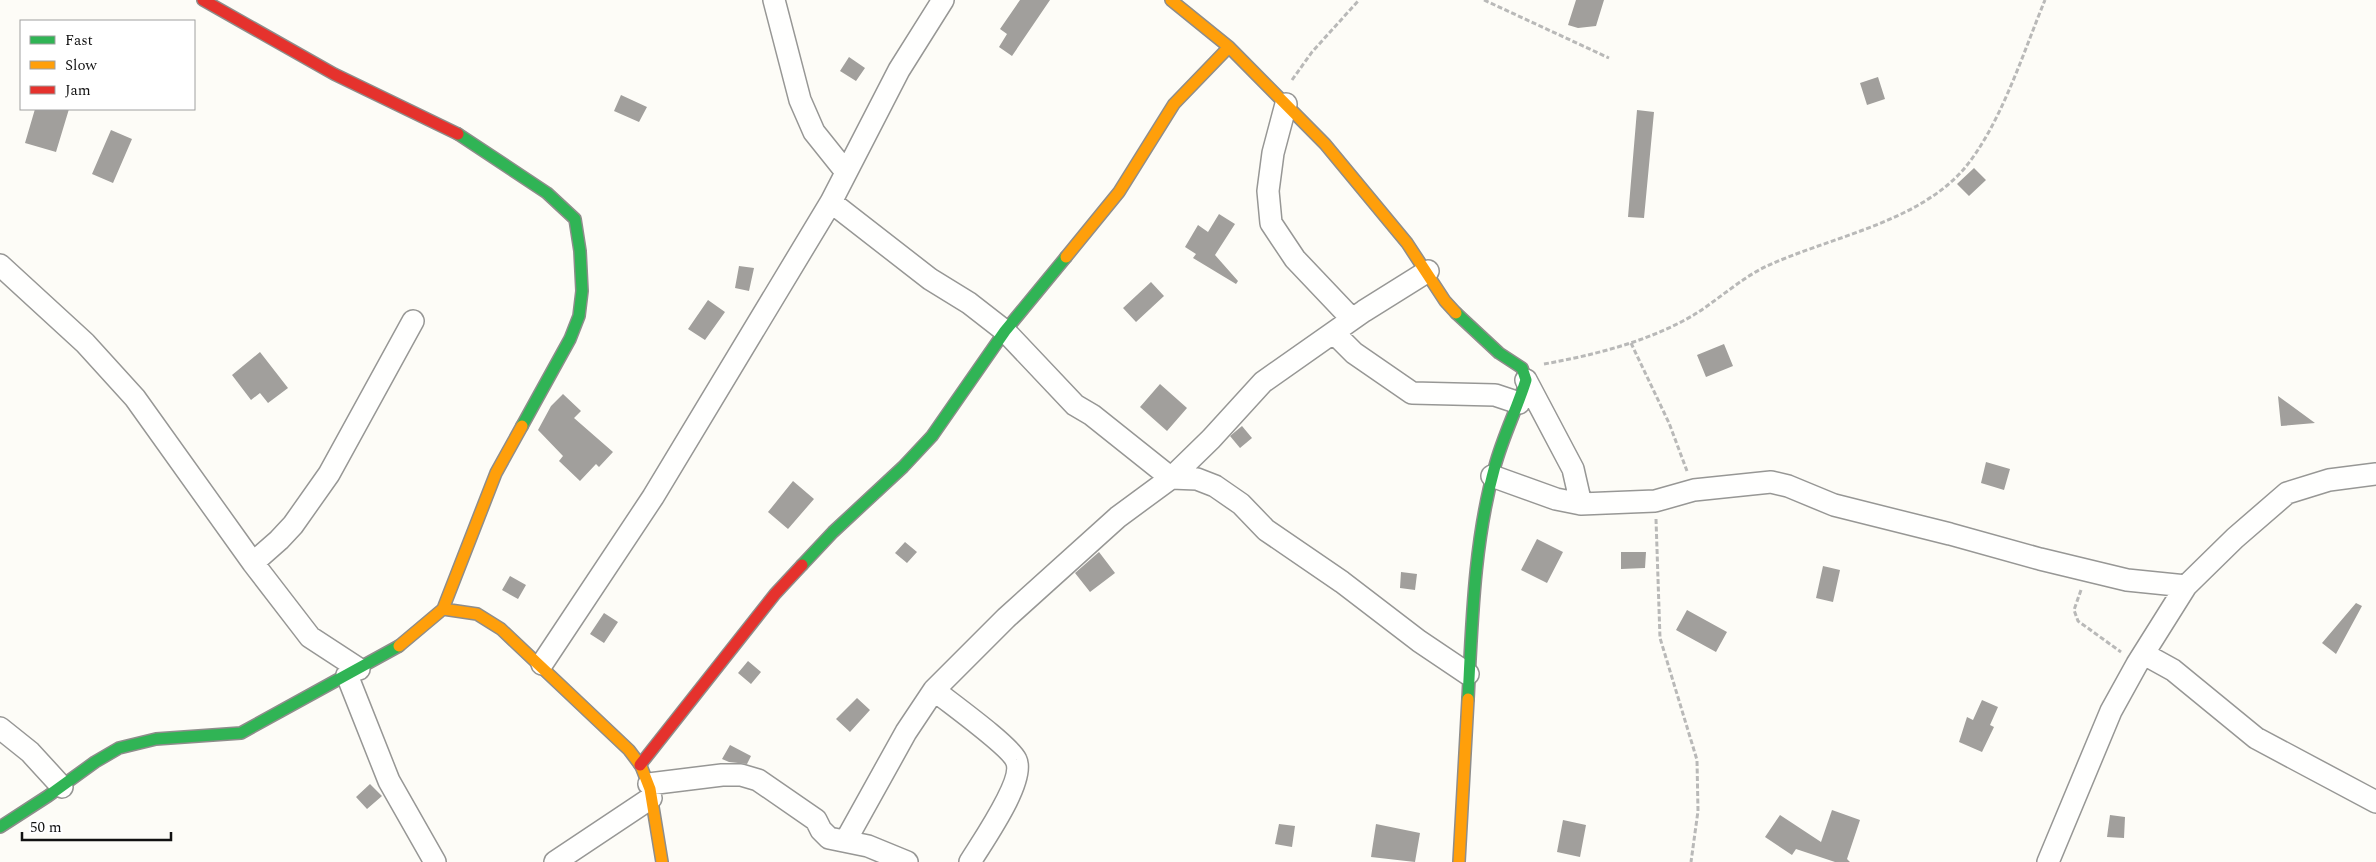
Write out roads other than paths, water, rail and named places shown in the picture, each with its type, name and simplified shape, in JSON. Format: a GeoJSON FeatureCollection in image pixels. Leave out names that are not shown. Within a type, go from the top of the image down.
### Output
{"type":"FeatureCollection","features":[{"type":"Feature","properties":{"kind":"street"},"geometry":{"type":"LineString","coordinates":[[0,827],[62,787],[107,753],[129,744],[154,739],[224,736],[241,733],[392,651],[443,609],[496,473],[570,339],[578,316],[582,291],[580,251],[575,219],[547,193],[450,129],[334,74],[203,0]]}},
{"type":"Feature","properties":{"kind":"street"},"geometry":{"type":"LineString","coordinates":[[774,0],[800,100],[814,132],[846,172]]}},
{"type":"Feature","properties":{"kind":"street"},"geometry":{"type":"LineString","coordinates":[[542,664],[653,497],[831,202],[899,70],[943,0]]}},
{"type":"Feature","properties":{"kind":"street"},"geometry":{"type":"LineString","coordinates":[[1171,0],[1229,47],[1283,100],[1369,194],[1428,271],[1445,301],[1472,330],[1524,374],[1572,469],[1581,504]]}},
{"type":"Feature","properties":{"kind":"street"},"geometry":{"type":"LineString","coordinates":[[640,765],[775,594],[833,532],[903,468],[932,436],[1004,331],[1119,192],[1174,104],[1229,47]]}},
{"type":"Feature","properties":{"kind":"street"},"geometry":{"type":"LineString","coordinates":[[1283,100],[1268,191],[1271,223],[1295,259],[1352,319]]}},
{"type":"Feature","properties":{"kind":"street"},"geometry":{"type":"LineString","coordinates":[[831,202],[930,279],[970,303],[1004,331],[1075,405],[1092,416],[1171,478],[1197,479],[1215,486],[1241,504],[1266,530],[1342,582],[1419,641],[1468,674]]}},
{"type":"Feature","properties":{"kind":"street"},"geometry":{"type":"LineString","coordinates":[[0,265],[85,343],[136,398],[253,563],[310,637],[353,672],[389,781],[435,862]]}},
{"type":"Feature","properties":{"kind":"street"},"geometry":{"type":"LineString","coordinates":[[846,840],[906,732],[934,690],[966,656],[1118,518],[1171,478],[1211,439],[1263,382],[1352,319],[1428,271]]}},
{"type":"Feature","properties":{"kind":"street"},"geometry":{"type":"LineString","coordinates":[[253,563],[293,525],[329,474],[413,321]]}},
{"type":"Feature","properties":{"kind":"street"},"geometry":{"type":"LineString","coordinates":[[1334,333],[1354,354],[1412,393],[1495,395],[1519,403]]}},
{"type":"Feature","properties":{"kind":"street"},"geometry":{"type":"LineString","coordinates":[[1459,862],[1465,791],[1468,674],[1476,582],[1492,476],[1504,437],[1519,403],[1524,374]]}},
{"type":"Feature","properties":{"kind":"street"},"geometry":{"type":"LineString","coordinates":[[2048,862],[2111,711],[2140,659],[2186,586],[2235,538],[2287,494],[2329,480],[2376,474]]}},
{"type":"Feature","properties":{"kind":"street"},"geometry":{"type":"LineString","coordinates":[[1492,476],[1556,499],[1581,504],[1655,501],[1694,490],[1771,482],[1788,486],[1834,505],[2127,580],[2186,586]]}},
{"type":"Feature","properties":{"kind":"street"},"geometry":{"type":"LineString","coordinates":[[443,609],[470,611],[486,618],[542,664],[617,738],[640,765],[650,791],[656,839],[662,862]]}},
{"type":"Feature","properties":{"kind":"street"},"geometry":{"type":"LineString","coordinates":[[2140,659],[2173,670],[2256,738],[2376,802]]}},
{"type":"Feature","properties":{"kind":"street"},"geometry":{"type":"LineString","coordinates":[[934,690],[1006,748],[1016,760],[1018,778],[970,862]]}},
{"type":"Feature","properties":{"kind":"street"},"geometry":{"type":"LineString","coordinates":[[0,728],[30,752],[62,787]]}},
{"type":"Feature","properties":{"kind":"street"},"geometry":{"type":"LineString","coordinates":[[556,862],[650,791],[722,775],[742,775],[758,780],[816,820],[825,835],[836,840],[846,840],[897,856],[907,862]]}}]}
